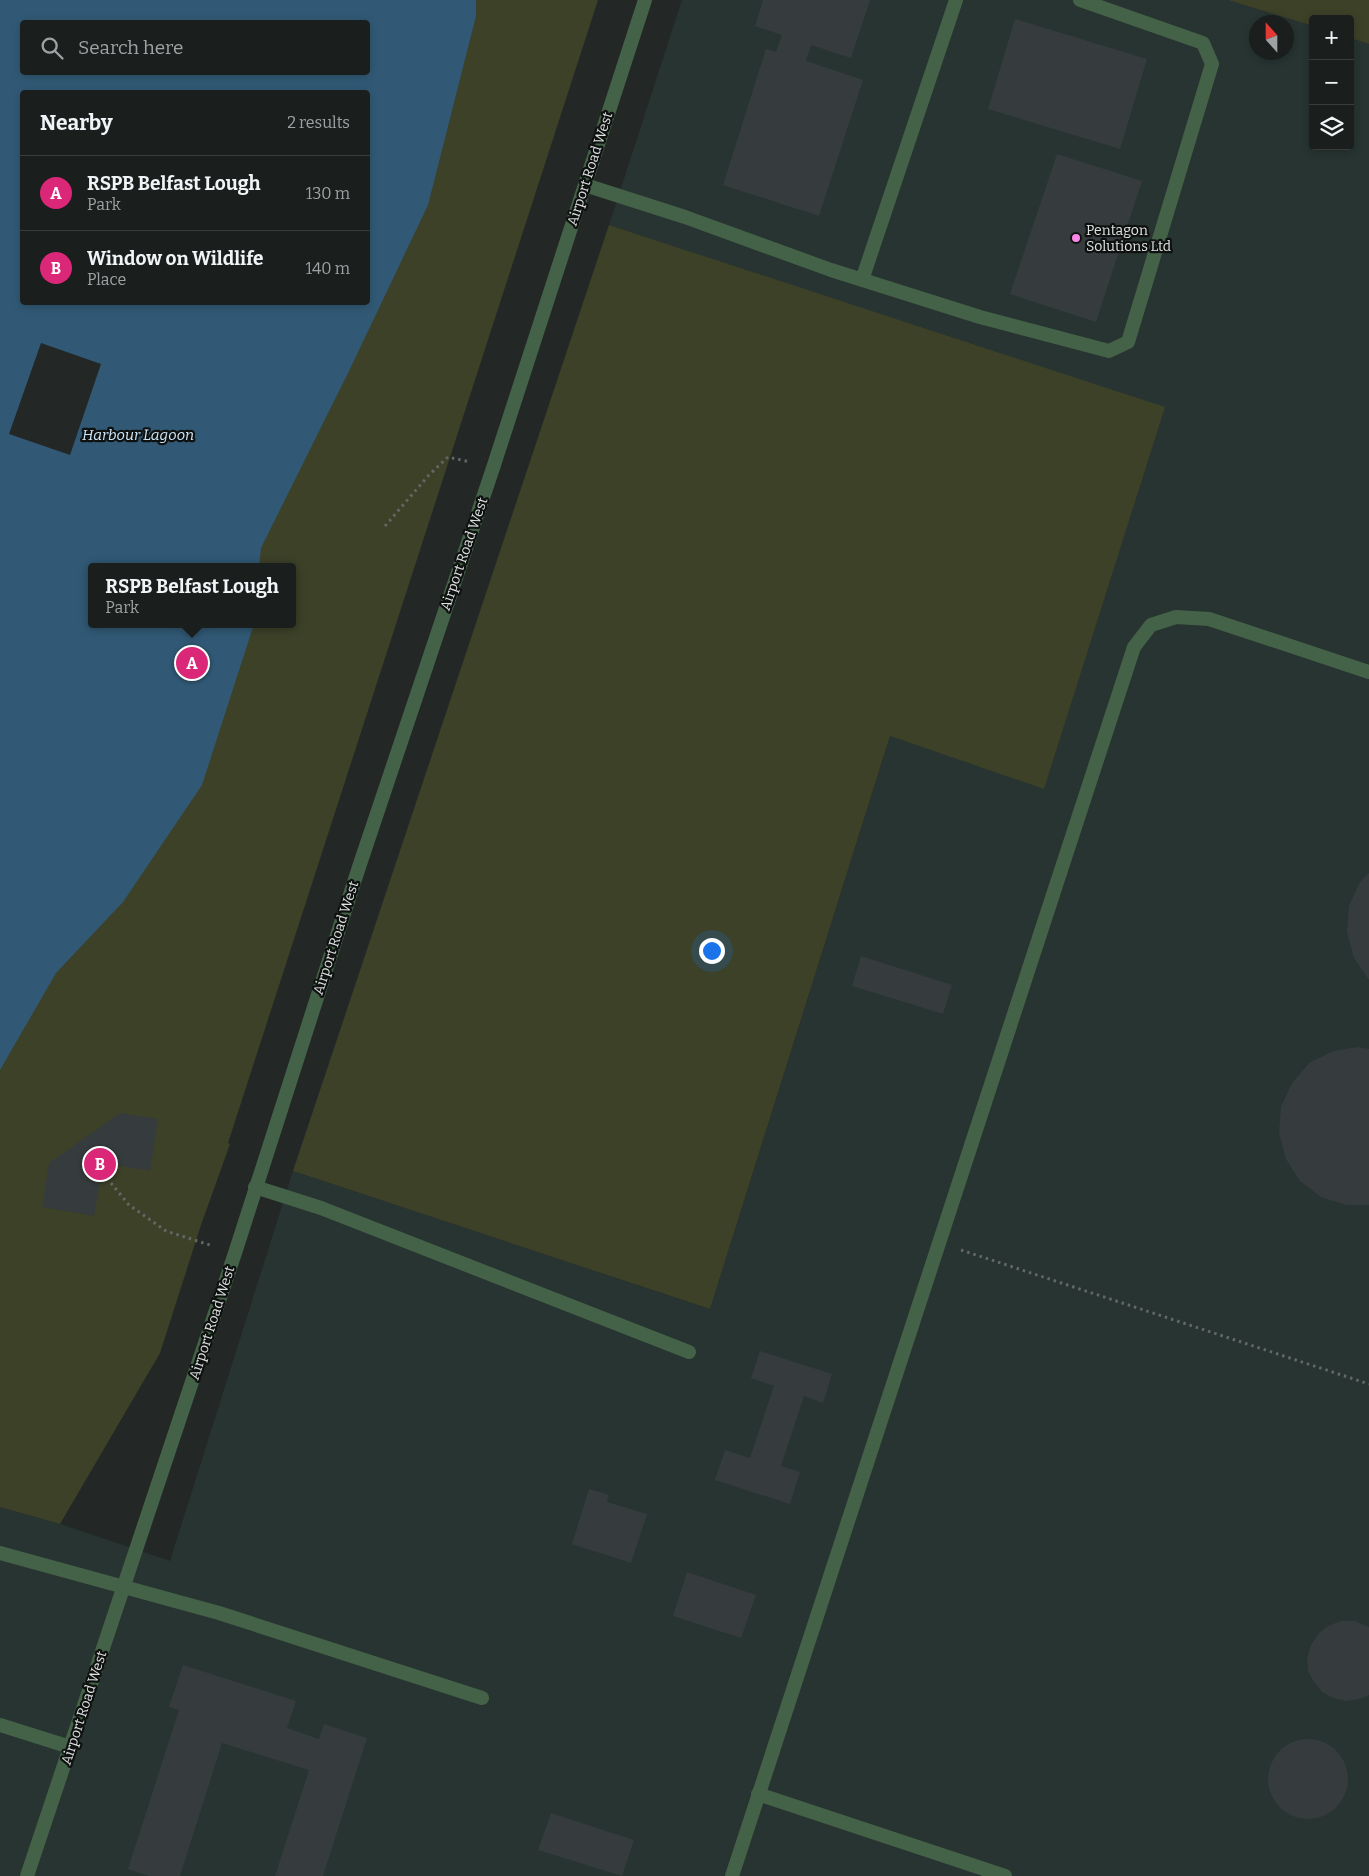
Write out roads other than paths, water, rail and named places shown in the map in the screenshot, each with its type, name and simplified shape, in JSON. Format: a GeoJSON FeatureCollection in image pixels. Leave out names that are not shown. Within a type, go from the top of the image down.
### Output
{"type":"FeatureCollection","features":[{"type":"Feature","properties":{"kind":"street","name":"Airport Road West"},"geometry":{"type":"LineString","coordinates":[[27,1876],[235,1253],[255,1187],[493,468],[645,0]]}},
{"type":"Feature","properties":{"kind":"street"},"geometry":{"type":"LineString","coordinates":[[862,280],[956,0]]}},
{"type":"Feature","properties":{"kind":"street"},"geometry":{"type":"LineString","coordinates":[[585,185],[685,217],[830,270],[980,317],[1109,351],[1128,342],[1212,64],[1202,42],[1080,0]]}},
{"type":"Feature","properties":{"kind":"street"},"geometry":{"type":"LineString","coordinates":[[732,1876],[1134,647],[1151,625],[1176,617],[1208,620],[1369,672]]}},
{"type":"Feature","properties":{"kind":"street"},"geometry":{"type":"LineString","coordinates":[[255,1187],[321,1208],[690,1352]]}},
{"type":"Feature","properties":{"kind":"street"},"geometry":{"type":"LineString","coordinates":[[0,1553],[219,1613],[482,1698]]}},
{"type":"Feature","properties":{"kind":"street"},"geometry":{"type":"LineString","coordinates":[[0,1725],[70,1747]]}},
{"type":"Feature","properties":{"kind":"street"},"geometry":{"type":"LineString","coordinates":[[758,1794],[1005,1876]]}},
{"type":"Feature","properties":{"kind":"water","name":"Harbour Lagoon"},"geometry":{"type":"Polygon","coordinates":[[[0,0],[476,0],[476,16],[428,205],[350,369],[261,548],[259,563],[88,563],[88,628],[253,628],[202,785],[123,902],[56,973],[0,1070],[0,0]]]}},
{"type":"Feature","properties":{"kind":"place","name":"Pentagon Solutions Ltd"},"geometry":{"type":"Point","coordinates":[1076,238]}},
{"type":"Feature","properties":{"kind":"place","name":"RSPB Belfast Lough"},"geometry":{"type":"Point","coordinates":[192,663]}},
{"type":"Feature","properties":{"kind":"place","name":"Window on Wildlife"},"geometry":{"type":"Point","coordinates":[100,1164]}}]}
